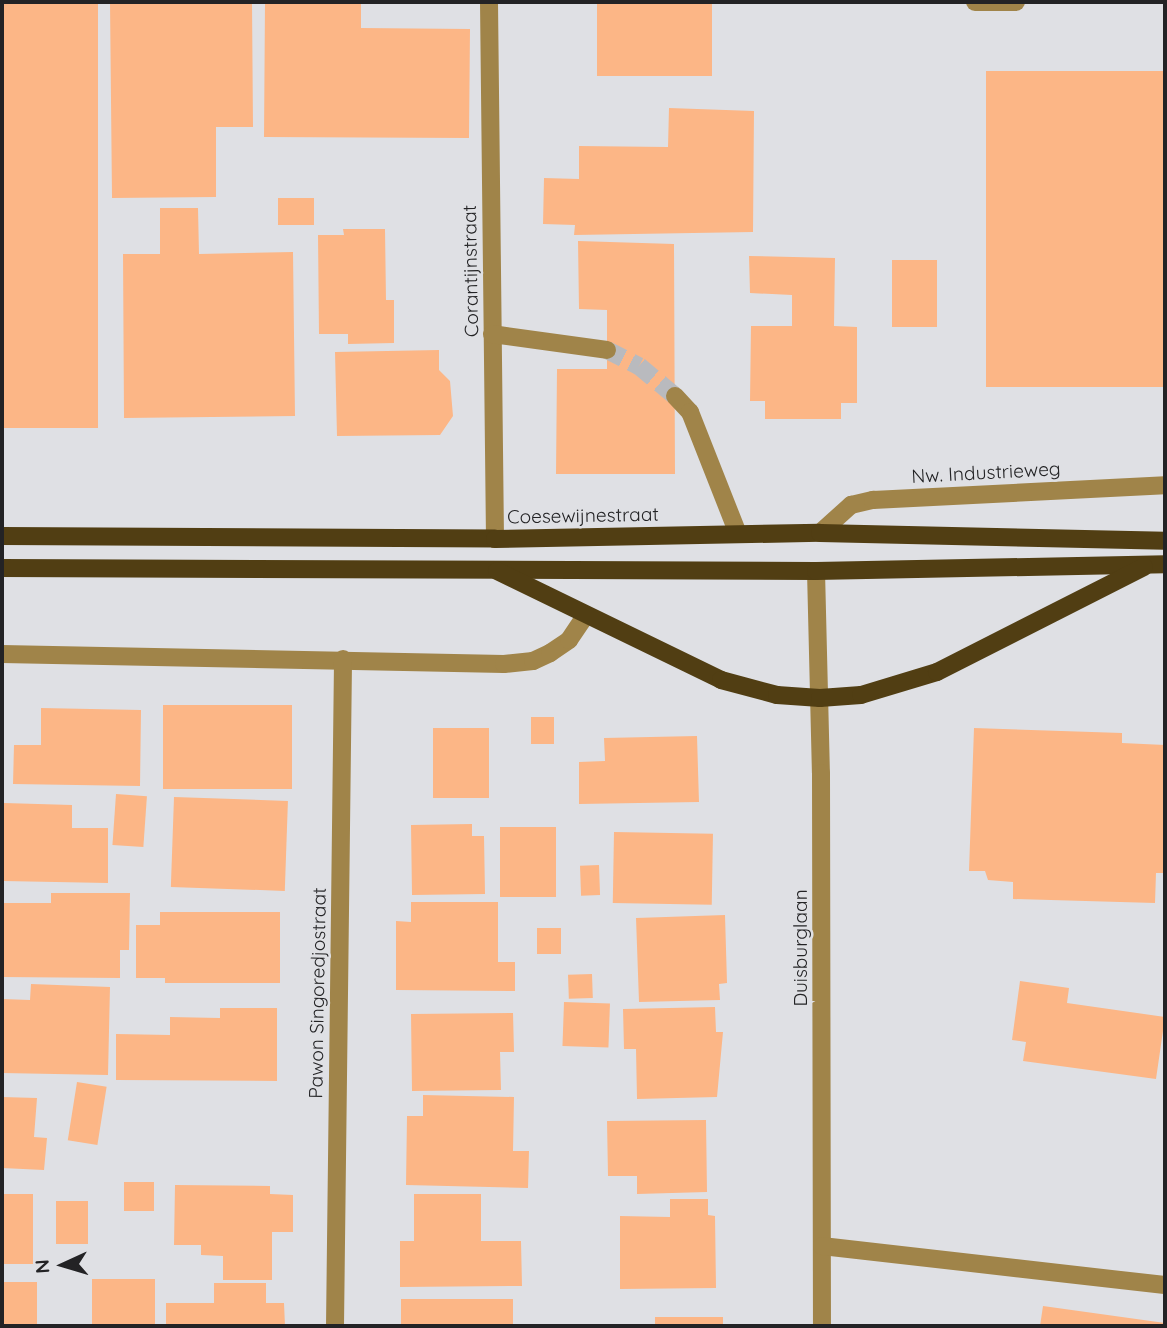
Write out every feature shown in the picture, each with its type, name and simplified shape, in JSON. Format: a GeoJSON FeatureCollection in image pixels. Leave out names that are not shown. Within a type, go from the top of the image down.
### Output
{"type":"FeatureCollection","features":[{"type":"Feature","properties":{"kind":"main road","name":"Coesewijnestraat"},"geometry":{"type":"LineString","coordinates":[[2,536],[495,539],[821,533],[1165,541]]}},
{"type":"Feature","properties":{"kind":"main road"},"geometry":{"type":"LineString","coordinates":[[2,568],[816,571],[1158,564]]}},
{"type":"Feature","properties":{"kind":"main road"},"geometry":{"type":"LineString","coordinates":[[493,569],[720,680],[777,695],[820,698],[861,695],[937,672],[1158,564]]}},
{"type":"Feature","properties":{"kind":"street","name":"Corantijnstraat"},"geometry":{"type":"LineString","coordinates":[[489,2],[495,539]]}},
{"type":"Feature","properties":{"kind":"street"},"geometry":{"type":"LineString","coordinates":[[975,2],[1016,2]]}},
{"type":"Feature","properties":{"kind":"street"},"geometry":{"type":"LineString","coordinates":[[492,334],[607,350]]}},
{"type":"Feature","properties":{"kind":"street"},"geometry":{"type":"LineString","coordinates":[[676,396],[690,412],[738,534]]}},
{"type":"Feature","properties":{"kind":"street","name":"Nw. Industrieweg"},"geometry":{"type":"LineString","coordinates":[[821,533],[851,505],[873,500],[1165,485]]}},
{"type":"Feature","properties":{"kind":"street","name":"Duisburglaan"},"geometry":{"type":"LineString","coordinates":[[816,571],[820,698],[822,1326]]}},
{"type":"Feature","properties":{"kind":"street"},"geometry":{"type":"LineString","coordinates":[[2,654],[533,661],[569,640],[586,615]]}},
{"type":"Feature","properties":{"kind":"street","name":"Pawon Singoredjostraat"},"geometry":{"type":"LineString","coordinates":[[335,1326],[343,659]]}},
{"type":"Feature","properties":{"kind":"street"},"geometry":{"type":"LineString","coordinates":[[822,1246],[1165,1285]]}},
{"type":"Feature","properties":{"kind":"building"},"geometry":{"type":"Polygon","coordinates":[[[2,2],[98,2],[98,428],[2,428],[2,2]]]}},
{"type":"Feature","properties":{"kind":"building"},"geometry":{"type":"Polygon","coordinates":[[[110,2],[252,2],[253,127],[216,127],[216,197],[112,198],[110,2]]]}},
{"type":"Feature","properties":{"kind":"building"},"geometry":{"type":"Polygon","coordinates":[[[265,2],[361,2],[361,28],[470,29],[469,138],[264,137],[265,2]]]}},
{"type":"Feature","properties":{"kind":"building"},"geometry":{"type":"Polygon","coordinates":[[[597,2],[712,2],[712,76],[597,76],[597,2]]]}},
{"type":"Feature","properties":{"kind":"building"},"geometry":{"type":"Polygon","coordinates":[[[986,71],[1165,71],[1165,387],[986,387],[986,71]]]}},
{"type":"Feature","properties":{"kind":"building"},"geometry":{"type":"Polygon","coordinates":[[[669,108],[754,111],[753,232],[574,235],[575,225],[543,224],[544,178],[579,179],[579,146],[668,147],[669,108]]]}},
{"type":"Feature","properties":{"kind":"building"},"geometry":{"type":"Polygon","coordinates":[[[278,198],[314,198],[314,225],[278,225],[278,198]]]}},
{"type":"Feature","properties":{"kind":"building"},"geometry":{"type":"Polygon","coordinates":[[[160,208],[198,208],[199,254],[293,252],[295,416],[124,418],[123,254],[160,254],[160,208]]]}},
{"type":"Feature","properties":{"kind":"building"},"geometry":{"type":"Polygon","coordinates":[[[343,229],[385,229],[386,300],[394,300],[394,343],[348,344],[348,334],[319,334],[318,235],[344,235],[343,229]]]}},
{"type":"Feature","properties":{"kind":"building"},"geometry":{"type":"Polygon","coordinates":[[[578,241],[674,244],[675,474],[556,474],[557,369],[607,369],[607,310],[579,309],[578,241]]]}},
{"type":"Feature","properties":{"kind":"building"},"geometry":{"type":"Polygon","coordinates":[[[749,256],[835,258],[834,326],[857,327],[857,403],[841,403],[841,419],[765,419],[765,401],[750,401],[751,326],[792,326],[792,295],[750,293],[749,256]]]}},
{"type":"Feature","properties":{"kind":"building"},"geometry":{"type":"Polygon","coordinates":[[[892,260],[937,260],[937,327],[892,327],[892,260]]]}},
{"type":"Feature","properties":{"kind":"building"},"geometry":{"type":"Polygon","coordinates":[[[439,350],[439,370],[450,381],[453,416],[440,435],[337,436],[335,352],[439,350]]]}},
{"type":"Feature","properties":{"kind":"building"},"geometry":{"type":"Polygon","coordinates":[[[163,705],[292,705],[292,789],[163,789],[163,705]]]}},
{"type":"Feature","properties":{"kind":"building"},"geometry":{"type":"Polygon","coordinates":[[[41,708],[141,710],[140,786],[13,784],[14,745],[41,745],[41,708]]]}},
{"type":"Feature","properties":{"kind":"building"},"geometry":{"type":"Polygon","coordinates":[[[531,717],[554,717],[554,744],[531,744],[531,717]]]}},
{"type":"Feature","properties":{"kind":"building"},"geometry":{"type":"Polygon","coordinates":[[[433,728],[489,728],[489,798],[433,798],[433,728]]]}},
{"type":"Feature","properties":{"kind":"building"},"geometry":{"type":"Polygon","coordinates":[[[974,728],[1122,733],[1122,743],[1165,745],[1165,873],[1156,873],[1155,903],[1013,899],[1013,882],[988,880],[985,871],[969,871],[974,728]]]}},
{"type":"Feature","properties":{"kind":"building"},"geometry":{"type":"Polygon","coordinates":[[[697,736],[699,802],[579,804],[579,762],[605,761],[604,738],[697,736]]]}},
{"type":"Feature","properties":{"kind":"building"},"geometry":{"type":"Polygon","coordinates":[[[116,794],[147,796],[143,847],[112,845],[116,794]]]}},
{"type":"Feature","properties":{"kind":"building"},"geometry":{"type":"Polygon","coordinates":[[[174,797],[288,801],[285,891],[171,887],[174,797]]]}},
{"type":"Feature","properties":{"kind":"building"},"geometry":{"type":"Polygon","coordinates":[[[4,803],[72,805],[72,828],[108,828],[108,883],[3,881],[4,803]]]}},
{"type":"Feature","properties":{"kind":"building"},"geometry":{"type":"Polygon","coordinates":[[[472,824],[472,836],[484,836],[485,894],[412,895],[411,825],[472,824]]]}},
{"type":"Feature","properties":{"kind":"building"},"geometry":{"type":"Polygon","coordinates":[[[500,827],[556,827],[556,897],[500,897],[500,827]]]}},
{"type":"Feature","properties":{"kind":"building"},"geometry":{"type":"Polygon","coordinates":[[[614,832],[713,834],[712,905],[613,903],[614,832]]]}},
{"type":"Feature","properties":{"kind":"building"},"geometry":{"type":"Polygon","coordinates":[[[599,865],[600,895],[581,896],[580,866],[599,865]]]}},
{"type":"Feature","properties":{"kind":"building"},"geometry":{"type":"Polygon","coordinates":[[[51,893],[130,893],[129,950],[120,950],[120,978],[2,977],[2,903],[51,903],[51,893]]]}},
{"type":"Feature","properties":{"kind":"building"},"geometry":{"type":"Polygon","coordinates":[[[411,902],[498,902],[498,962],[515,962],[515,991],[396,990],[396,921],[411,922],[411,902]]]}},
{"type":"Feature","properties":{"kind":"building"},"geometry":{"type":"Polygon","coordinates":[[[160,912],[280,912],[280,983],[165,983],[165,978],[136,978],[136,925],[160,925],[160,912]]]}},
{"type":"Feature","properties":{"kind":"building"},"geometry":{"type":"Polygon","coordinates":[[[725,915],[727,983],[719,984],[720,1000],[639,1002],[636,918],[725,915]]]}},
{"type":"Feature","properties":{"kind":"building"},"geometry":{"type":"Polygon","coordinates":[[[537,928],[561,928],[561,954],[537,954],[537,928]]]}},
{"type":"Feature","properties":{"kind":"building"},"geometry":{"type":"Polygon","coordinates":[[[592,974],[593,998],[569,999],[568,975],[592,974]]]}},
{"type":"Feature","properties":{"kind":"building"},"geometry":{"type":"Polygon","coordinates":[[[1020,981],[1069,988],[1067,1003],[1165,1017],[1156,1079],[1023,1061],[1026,1042],[1012,1040],[1020,981]]]}},
{"type":"Feature","properties":{"kind":"building"},"geometry":{"type":"Polygon","coordinates":[[[31,984],[110,987],[108,1075],[2,1073],[2,999],[30,1000],[31,984]]]}},
{"type":"Feature","properties":{"kind":"building"},"geometry":{"type":"Polygon","coordinates":[[[564,1002],[610,1004],[608,1048],[562,1046],[564,1002]]]}},
{"type":"Feature","properties":{"kind":"building"},"geometry":{"type":"Polygon","coordinates":[[[715,1007],[716,1032],[723,1032],[717,1097],[637,1099],[636,1049],[624,1049],[623,1009],[715,1007]]]}},
{"type":"Feature","properties":{"kind":"building"},"geometry":{"type":"Polygon","coordinates":[[[220,1008],[277,1008],[277,1081],[116,1080],[116,1034],[170,1035],[170,1017],[220,1018],[220,1008]]]}},
{"type":"Feature","properties":{"kind":"building"},"geometry":{"type":"Polygon","coordinates":[[[513,1013],[514,1052],[500,1052],[501,1090],[412,1091],[411,1014],[513,1013]]]}},
{"type":"Feature","properties":{"kind":"building"},"geometry":{"type":"Polygon","coordinates":[[[77,1082],[107,1087],[97,1145],[68,1140],[77,1082]]]}},
{"type":"Feature","properties":{"kind":"building"},"geometry":{"type":"Polygon","coordinates":[[[423,1095],[514,1097],[513,1151],[529,1151],[528,1188],[406,1185],[407,1116],[423,1116],[423,1095]]]}},
{"type":"Feature","properties":{"kind":"building"},"geometry":{"type":"Polygon","coordinates":[[[2,1097],[37,1098],[34,1137],[47,1138],[44,1170],[2,1168],[2,1097]]]}},
{"type":"Feature","properties":{"kind":"building"},"geometry":{"type":"Polygon","coordinates":[[[706,1120],[707,1192],[637,1194],[637,1176],[608,1176],[607,1121],[706,1120]]]}},
{"type":"Feature","properties":{"kind":"building"},"geometry":{"type":"Polygon","coordinates":[[[124,1182],[154,1182],[154,1211],[124,1211],[124,1182]]]}},
{"type":"Feature","properties":{"kind":"building"},"geometry":{"type":"Polygon","coordinates":[[[175,1185],[270,1186],[270,1194],[293,1195],[293,1232],[272,1232],[272,1280],[223,1280],[223,1256],[201,1255],[201,1245],[174,1245],[175,1185]]]}},
{"type":"Feature","properties":{"kind":"building"},"geometry":{"type":"Polygon","coordinates":[[[2,1194],[33,1194],[33,1264],[2,1264],[2,1194]]]}},
{"type":"Feature","properties":{"kind":"building"},"geometry":{"type":"Polygon","coordinates":[[[414,1194],[481,1194],[481,1241],[521,1241],[522,1286],[400,1287],[400,1241],[414,1241],[414,1194]]]}},
{"type":"Feature","properties":{"kind":"building"},"geometry":{"type":"Polygon","coordinates":[[[670,1199],[708,1199],[708,1215],[715,1216],[716,1288],[620,1289],[620,1216],[670,1217],[670,1199]]]}},
{"type":"Feature","properties":{"kind":"building"},"geometry":{"type":"Polygon","coordinates":[[[56,1201],[88,1201],[88,1244],[56,1244],[56,1201]]]}},
{"type":"Feature","properties":{"kind":"building"},"geometry":{"type":"Polygon","coordinates":[[[92,1279],[155,1279],[155,1326],[92,1326],[92,1279]]]}},
{"type":"Feature","properties":{"kind":"building"},"geometry":{"type":"Polygon","coordinates":[[[2,1282],[37,1282],[37,1326],[2,1326],[2,1282]]]}},
{"type":"Feature","properties":{"kind":"building"},"geometry":{"type":"Polygon","coordinates":[[[214,1283],[266,1283],[266,1303],[284,1303],[285,1326],[166,1326],[166,1303],[214,1303],[214,1283]]]}},
{"type":"Feature","properties":{"kind":"building"},"geometry":{"type":"Polygon","coordinates":[[[401,1299],[513,1299],[513,1326],[401,1326],[401,1299]]]}},
{"type":"Feature","properties":{"kind":"building"},"geometry":{"type":"Polygon","coordinates":[[[1043,1306],[1165,1323],[1165,1326],[1040,1326],[1043,1306]]]}},
{"type":"Feature","properties":{"kind":"building"},"geometry":{"type":"Polygon","coordinates":[[[655,1317],[723,1317],[723,1326],[655,1326],[655,1317]]]}},
{"type":"Feature","properties":{"kind":"tunnel"},"geometry":{"type":"LineString","coordinates":[[607,350],[639,366],[675,396]]}}]}
